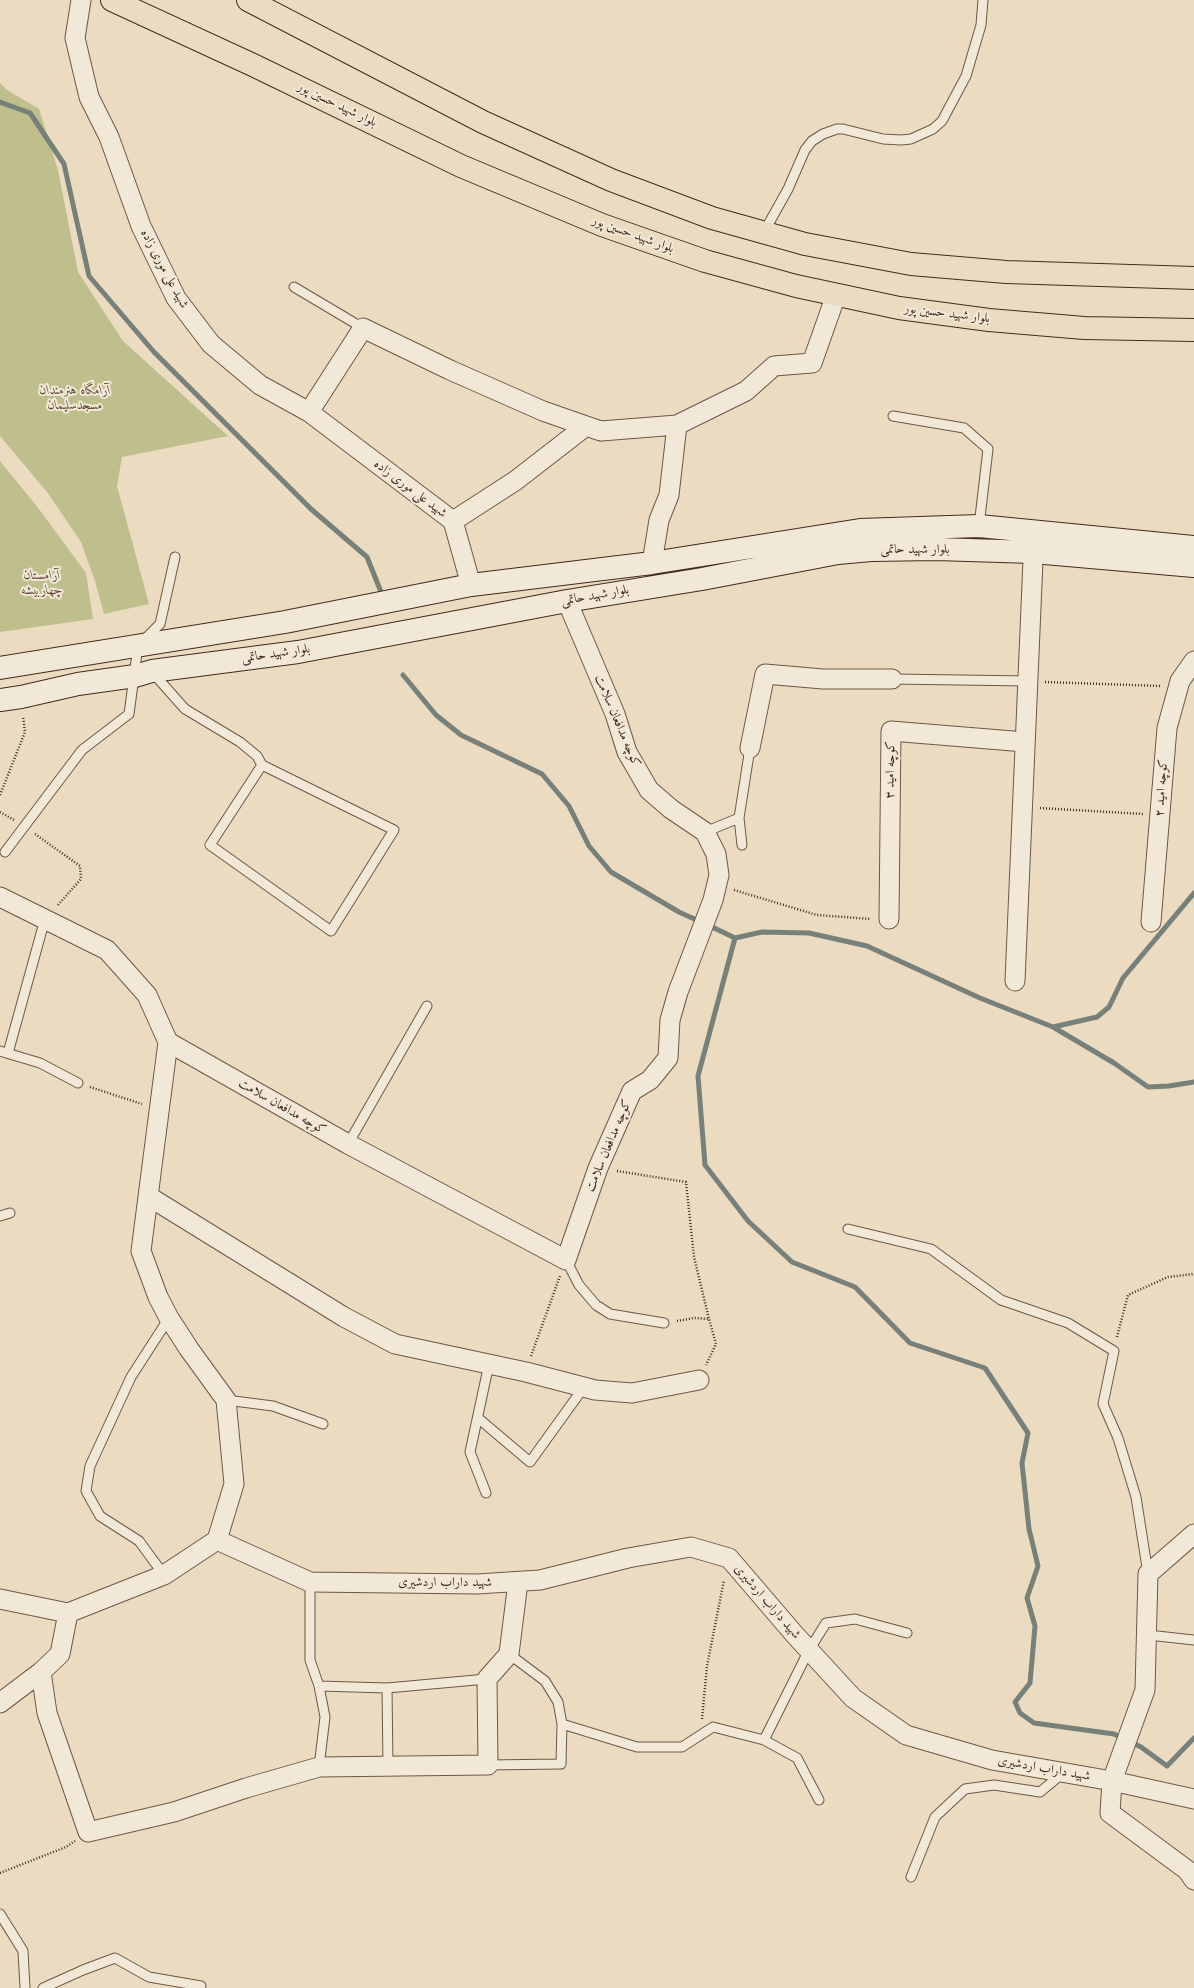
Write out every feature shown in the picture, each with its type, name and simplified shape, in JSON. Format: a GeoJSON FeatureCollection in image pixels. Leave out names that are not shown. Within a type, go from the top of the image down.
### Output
{"type":"FeatureCollection","features":[{"type":"Feature","properties":{"kind":"main road","name":"بلوار شهيد حسین پور"},"geometry":{"type":"LineString","coordinates":[[112,0],[253,64],[461,166],[602,225],[705,261],[796,286],[899,308],[989,320],[1084,328],[1194,330]]}},
{"type":"Feature","properties":{"kind":"main road"},"geometry":{"type":"LineString","coordinates":[[248,0],[483,122],[611,180],[712,218],[805,244],[911,264],[1006,272],[1194,278]]}},
{"type":"Feature","properties":{"kind":"main road","name":"بلوار شهید حاتمی"},"geometry":{"type":"LineString","coordinates":[[0,668],[285,622],[471,584],[652,563],[860,530],[979,526],[1034,530],[1194,547]]}},
{"type":"Feature","properties":{"kind":"main road","name":"بلوار شهید حاتمی"},"geometry":{"type":"LineString","coordinates":[[0,700],[21,697],[78,684],[298,652],[567,601],[845,552],[936,549],[1033,552],[1194,566]]}},
{"type":"Feature","properties":{"kind":"street","name":"شهید علی موری زاده"},"geometry":{"type":"LineString","coordinates":[[81,0],[75,38],[89,97],[109,137],[141,226],[176,298],[211,344],[260,385],[309,412],[453,521],[471,584]]}},
{"type":"Feature","properties":{"kind":"street"},"geometry":{"type":"LineString","coordinates":[[309,412],[363,328],[450,370],[536,408],[602,431],[630,430],[676,425],[746,391],[774,366],[812,363],[836,295]]}},
{"type":"Feature","properties":{"kind":"street"},"geometry":{"type":"LineString","coordinates":[[652,563],[659,520],[669,495],[676,425]]}},
{"type":"Feature","properties":{"kind":"street"},"geometry":{"type":"LineString","coordinates":[[453,521],[515,481],[586,426]]}},
{"type":"Feature","properties":{"kind":"street"},"geometry":{"type":"LineString","coordinates":[[1015,981],[1034,530]]}},
{"type":"Feature","properties":{"kind":"street","name":"کوچه مدافعان سلامت"},"geometry":{"type":"LineString","coordinates":[[168,1042],[348,1144],[566,1260],[598,1168],[632,1091],[650,1080],[668,1058],[670,1020],[678,992],[702,931],[719,875],[716,854],[705,832],[671,809],[649,790],[627,752],[615,714],[567,601]]}},
{"type":"Feature","properties":{"kind":"street","name":"کوچه امید ۲"},"geometry":{"type":"LineString","coordinates":[[1151,922],[1167,728],[1180,681],[1194,661]]}},
{"type":"Feature","properties":{"kind":"street"},"geometry":{"type":"LineString","coordinates":[[750,748],[765,674],[822,679],[892,679]]}},
{"type":"Feature","properties":{"kind":"street","name":"کوچه امید ۳"},"geometry":{"type":"LineString","coordinates":[[889,919],[891,731],[1025,742]]}},
{"type":"Feature","properties":{"kind":"street"},"geometry":{"type":"LineString","coordinates":[[0,897],[107,950],[147,995],[168,1042],[141,1251],[158,1297],[169,1318],[189,1349],[226,1400],[234,1484],[217,1540],[164,1575],[68,1613],[0,1599]]}},
{"type":"Feature","properties":{"kind":"street"},"geometry":{"type":"LineString","coordinates":[[148,1196],[338,1313],[395,1344],[526,1372],[584,1387],[632,1393],[699,1380]]}},
{"type":"Feature","properties":{"kind":"street"},"geometry":{"type":"LineString","coordinates":[[1194,1534],[1148,1574],[1148,1635],[1145,1690],[1112,1781],[1110,1813],[1187,1870],[1194,1880]]}},
{"type":"Feature","properties":{"kind":"street","name":"شهید داراب اردشیری"},"geometry":{"type":"LineString","coordinates":[[217,1540],[310,1582],[477,1584],[540,1580],[628,1558],[691,1547],[729,1558],[853,1698],[906,1735],[992,1760],[1112,1781],[1194,1799]]}},
{"type":"Feature","properties":{"kind":"street"},"geometry":{"type":"LineString","coordinates":[[41,1672],[47,1713],[88,1832],[174,1812],[246,1788],[319,1767],[488,1765],[487,1679],[509,1654],[518,1582]]}},
{"type":"Feature","properties":{"kind":"street"},"geometry":{"type":"LineString","coordinates":[[0,1703],[41,1672],[60,1654],[68,1613]]}},
{"type":"Feature","properties":{"kind":"lane"},"geometry":{"type":"LineString","coordinates":[[764,232],[788,189],[805,150],[812,141],[823,134],[837,129],[843,129],[883,139],[901,140],[911,138],[933,129],[942,121],[966,76],[981,25],[983,0]]}},
{"type":"Feature","properties":{"kind":"lane"},"geometry":{"type":"LineString","coordinates":[[294,287],[363,328]]}},
{"type":"Feature","properties":{"kind":"lane"},"geometry":{"type":"LineString","coordinates":[[893,416],[964,428],[988,450],[979,526]]}},
{"type":"Feature","properties":{"kind":"lane"},"geometry":{"type":"LineString","coordinates":[[5,852],[82,750],[129,714],[144,674],[138,646],[160,624],[176,557]]}},
{"type":"Feature","properties":{"kind":"lane"},"geometry":{"type":"LineString","coordinates":[[144,674],[185,709],[240,742],[257,756],[262,765],[394,830],[331,930],[210,845],[262,765]]}},
{"type":"Feature","properties":{"kind":"lane"},"geometry":{"type":"LineString","coordinates":[[892,679],[1028,681]]}},
{"type":"Feature","properties":{"kind":"lane"},"geometry":{"type":"LineString","coordinates":[[742,845],[739,818],[750,748]]}},
{"type":"Feature","properties":{"kind":"lane"},"geometry":{"type":"LineString","coordinates":[[705,832],[739,818]]}},
{"type":"Feature","properties":{"kind":"lane"},"geometry":{"type":"LineString","coordinates":[[46,919],[4,1052],[40,1063],[78,1083]]}},
{"type":"Feature","properties":{"kind":"lane"},"geometry":{"type":"LineString","coordinates":[[348,1144],[427,1006]]}},
{"type":"Feature","properties":{"kind":"lane"},"geometry":{"type":"LineString","coordinates":[[0,1216],[10,1214]]}},
{"type":"Feature","properties":{"kind":"lane"},"geometry":{"type":"LineString","coordinates":[[848,1229],[931,1249],[1001,1300],[1068,1323],[1114,1351],[1103,1404],[1118,1438],[1136,1497],[1148,1574]]}},
{"type":"Feature","properties":{"kind":"lane"},"geometry":{"type":"LineString","coordinates":[[566,1260],[579,1285],[596,1305],[610,1314],[664,1323]]}},
{"type":"Feature","properties":{"kind":"lane"},"geometry":{"type":"LineString","coordinates":[[164,1575],[140,1541],[100,1516],[86,1491],[90,1466],[131,1377],[169,1318]]}},
{"type":"Feature","properties":{"kind":"lane"},"geometry":{"type":"LineString","coordinates":[[486,1493],[470,1452],[489,1364]]}},
{"type":"Feature","properties":{"kind":"lane"},"geometry":{"type":"LineString","coordinates":[[478,1418],[530,1462],[584,1387]]}},
{"type":"Feature","properties":{"kind":"lane"},"geometry":{"type":"LineString","coordinates":[[226,1400],[273,1406],[323,1424]]}},
{"type":"Feature","properties":{"kind":"lane"},"geometry":{"type":"LineString","coordinates":[[310,1582],[310,1660],[319,1686],[325,1717],[319,1767]]}},
{"type":"Feature","properties":{"kind":"lane"},"geometry":{"type":"LineString","coordinates":[[764,1740],[809,1650],[826,1623],[855,1619],[907,1633]]}},
{"type":"Feature","properties":{"kind":"lane"},"geometry":{"type":"LineString","coordinates":[[1148,1635],[1194,1640]]}},
{"type":"Feature","properties":{"kind":"lane"},"geometry":{"type":"LineString","coordinates":[[488,1765],[561,1764],[562,1724],[558,1702],[545,1681],[509,1654]]}},
{"type":"Feature","properties":{"kind":"lane"},"geometry":{"type":"LineString","coordinates":[[319,1686],[387,1688],[487,1679]]}},
{"type":"Feature","properties":{"kind":"lane"},"geometry":{"type":"LineString","coordinates":[[387,1688],[388,1766]]}},
{"type":"Feature","properties":{"kind":"lane"},"geometry":{"type":"LineString","coordinates":[[562,1724],[637,1747],[682,1747],[713,1727],[764,1740],[797,1758],[819,1800]]}},
{"type":"Feature","properties":{"kind":"lane"},"geometry":{"type":"LineString","coordinates":[[910,1877],[935,1817],[965,1789],[994,1785],[1040,1792],[1064,1772]]}},
{"type":"Feature","properties":{"kind":"lane"},"geometry":{"type":"LineString","coordinates":[[0,1914],[23,1951],[25,1988]]}},
{"type":"Feature","properties":{"kind":"lane"},"geometry":{"type":"LineString","coordinates":[[43,1988],[83,1970],[115,1958],[149,1977],[201,1986]]}},
{"type":"Feature","properties":{"kind":"path"},"geometry":{"type":"LineString","coordinates":[[1028,681],[1178,687]]}},
{"type":"Feature","properties":{"kind":"path"},"geometry":{"type":"LineString","coordinates":[[0,795],[25,732],[21,697]]}},
{"type":"Feature","properties":{"kind":"path"},"geometry":{"type":"LineString","coordinates":[[1022,807],[1160,815]]}},
{"type":"Feature","properties":{"kind":"path"},"geometry":{"type":"LineString","coordinates":[[0,812],[24,826],[80,866],[81,879],[46,919]]}},
{"type":"Feature","properties":{"kind":"path"},"geometry":{"type":"LineString","coordinates":[[715,892],[817,915],[889,919]]}},
{"type":"Feature","properties":{"kind":"path"},"geometry":{"type":"LineString","coordinates":[[78,1083],[160,1110]]}},
{"type":"Feature","properties":{"kind":"path"},"geometry":{"type":"LineString","coordinates":[[598,1168],[686,1182],[694,1257],[716,1344],[699,1380]]}},
{"type":"Feature","properties":{"kind":"path"},"geometry":{"type":"LineString","coordinates":[[526,1372],[566,1260]]}},
{"type":"Feature","properties":{"kind":"path"},"geometry":{"type":"LineString","coordinates":[[1114,1351],[1128,1295],[1168,1277],[1194,1274]]}},
{"type":"Feature","properties":{"kind":"path"},"geometry":{"type":"LineString","coordinates":[[664,1323],[694,1318],[709,1319]]}},
{"type":"Feature","properties":{"kind":"path"},"geometry":{"type":"LineString","coordinates":[[701,1735],[708,1666],[729,1558]]}},
{"type":"Feature","properties":{"kind":"path"},"geometry":{"type":"LineString","coordinates":[[0,1873],[66,1847],[88,1832]]}},
{"type":"Feature","properties":{"kind":"green space","name":"آرامگاه هنرمندان مسجدسلیمان"},"geometry":{"type":"Polygon","coordinates":[[[0,83],[7,90],[39,109],[58,170],[78,272],[123,341],[228,436],[122,457],[117,486],[149,604],[104,614],[95,581],[81,542],[47,492],[0,436],[0,83]]]}},
{"type":"Feature","properties":{"kind":"green space","name":"آرامستان چهاربیشه"},"geometry":{"type":"Polygon","coordinates":[[[0,461],[39,509],[86,573],[93,619],[0,632],[0,461]]]}},
{"type":"Feature","properties":{"kind":"waterway"},"geometry":{"type":"LineString","coordinates":[[0,102],[30,113],[64,164],[89,276],[154,352],[311,509],[367,557],[383,597]]}},
{"type":"Feature","properties":{"kind":"waterway"},"geometry":{"type":"LineString","coordinates":[[403,675],[436,715],[461,735],[542,774],[569,806],[589,846],[611,872],[679,912],[701,922]]}},
{"type":"Feature","properties":{"kind":"waterway"},"geometry":{"type":"LineString","coordinates":[[1053,1027],[1097,1017],[1109,1007],[1123,978],[1194,893]]}},
{"type":"Feature","properties":{"kind":"waterway"},"geometry":{"type":"LineString","coordinates":[[708,925],[735,938],[762,932],[809,933],[867,946],[980,998],[1053,1027],[1114,1063],[1148,1087],[1169,1086],[1194,1082]]}},
{"type":"Feature","properties":{"kind":"waterway"},"geometry":{"type":"LineString","coordinates":[[735,938],[698,1076],[705,1165],[748,1221],[792,1262],[855,1287],[910,1343],[985,1368],[1028,1433],[1022,1463],[1029,1529],[1038,1566],[1027,1598],[1035,1626],[1030,1683],[1015,1702],[1020,1713],[1034,1723],[1114,1734],[1124,1739]]}},
{"type":"Feature","properties":{"kind":"waterway"},"geometry":{"type":"LineString","coordinates":[[1131,1742],[1141,1747],[1167,1766],[1194,1738]]}}]}
